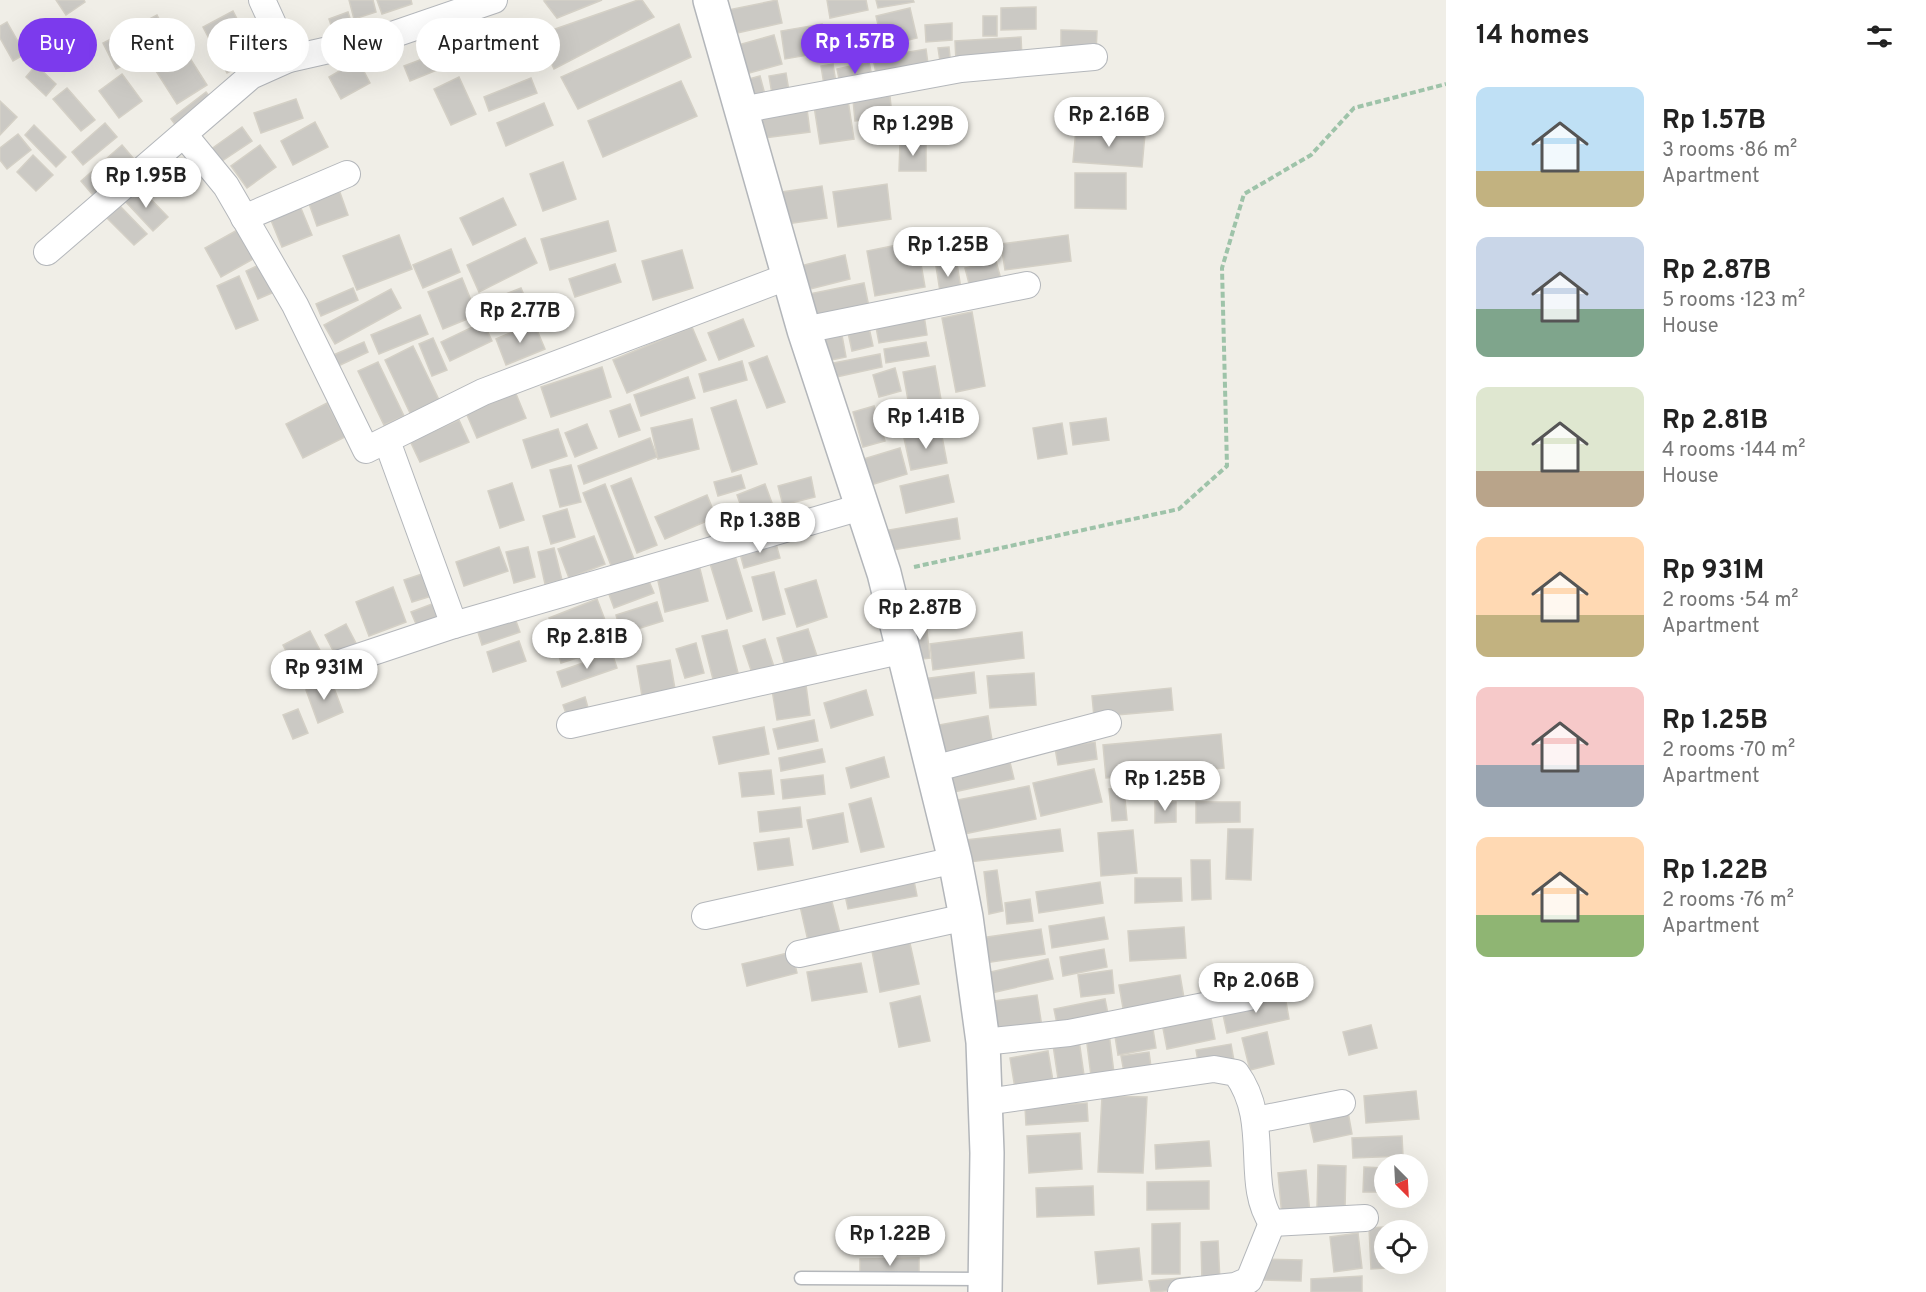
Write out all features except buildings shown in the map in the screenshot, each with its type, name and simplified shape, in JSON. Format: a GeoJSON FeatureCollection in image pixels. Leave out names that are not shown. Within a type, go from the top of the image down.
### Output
{"type":"FeatureCollection","features":[{"type":"Feature","properties":{"kind":"main road"},"geometry":{"type":"LineString","coordinates":[[710,0],[804,330],[884,573],[955,860],[966,917],[983,1042],[986,1102],[985,1286]]}},
{"type":"Feature","properties":{"kind":"street"},"geometry":{"type":"LineString","coordinates":[[261,0],[270,18]]}},
{"type":"Feature","properties":{"kind":"street"},"geometry":{"type":"LineString","coordinates":[[309,54],[386,37],[494,0]]}},
{"type":"Feature","properties":{"kind":"street"},"geometry":{"type":"LineString","coordinates":[[741,110],[961,69],[1094,57]]}},
{"type":"Feature","properties":{"kind":"street"},"geometry":{"type":"LineString","coordinates":[[46,252],[185,135],[210,110],[251,76],[260,72]]}},
{"type":"Feature","properties":{"kind":"street"},"geometry":{"type":"LineString","coordinates":[[185,135],[226,186],[295,305],[366,450],[483,392],[789,276]]}},
{"type":"Feature","properties":{"kind":"street"},"geometry":{"type":"LineString","coordinates":[[244,218],[347,174]]}},
{"type":"Feature","properties":{"kind":"street"},"geometry":{"type":"LineString","coordinates":[[804,330],[1027,285]]}},
{"type":"Feature","properties":{"kind":"street"},"geometry":{"type":"LineString","coordinates":[[387,441],[454,625]]}},
{"type":"Feature","properties":{"kind":"street"},"geometry":{"type":"LineString","coordinates":[[331,666],[454,625],[861,507]]}},
{"type":"Feature","properties":{"kind":"street"},"geometry":{"type":"LineString","coordinates":[[570,725],[904,650]]}},
{"type":"Feature","properties":{"kind":"street"},"geometry":{"type":"LineString","coordinates":[[933,769],[1108,723]]}},
{"type":"Feature","properties":{"kind":"street"},"geometry":{"type":"LineString","coordinates":[[705,916],[955,860]]}},
{"type":"Feature","properties":{"kind":"street"},"geometry":{"type":"LineString","coordinates":[[799,954],[966,917]]}},
{"type":"Feature","properties":{"kind":"street"},"geometry":{"type":"LineString","coordinates":[[983,1042],[1069,1033],[1249,997]]}},
{"type":"Feature","properties":{"kind":"street"},"geometry":{"type":"LineString","coordinates":[[986,1102],[1214,1069],[1236,1073],[1246,1087],[1256,1119],[1260,1192],[1266,1214],[1272,1223]]}},
{"type":"Feature","properties":{"kind":"street"},"geometry":{"type":"LineString","coordinates":[[1256,1119],[1342,1103]]}},
{"type":"Feature","properties":{"kind":"street"},"geometry":{"type":"LineString","coordinates":[[1272,1223],[1365,1218]]}},
{"type":"Feature","properties":{"kind":"street"},"geometry":{"type":"LineString","coordinates":[[1181,1292],[1235,1286],[1249,1280],[1272,1223]]}},
{"type":"Feature","properties":{"kind":"lane"},"geometry":{"type":"LineString","coordinates":[[801,1278],[985,1286]]}},
{"type":"Feature","properties":{"kind":"path"},"geometry":{"type":"LineString","coordinates":[[884,573],[1179,509],[1227,466],[1222,268],[1244,194],[1311,155],[1354,108],[1446,84]]}}]}
